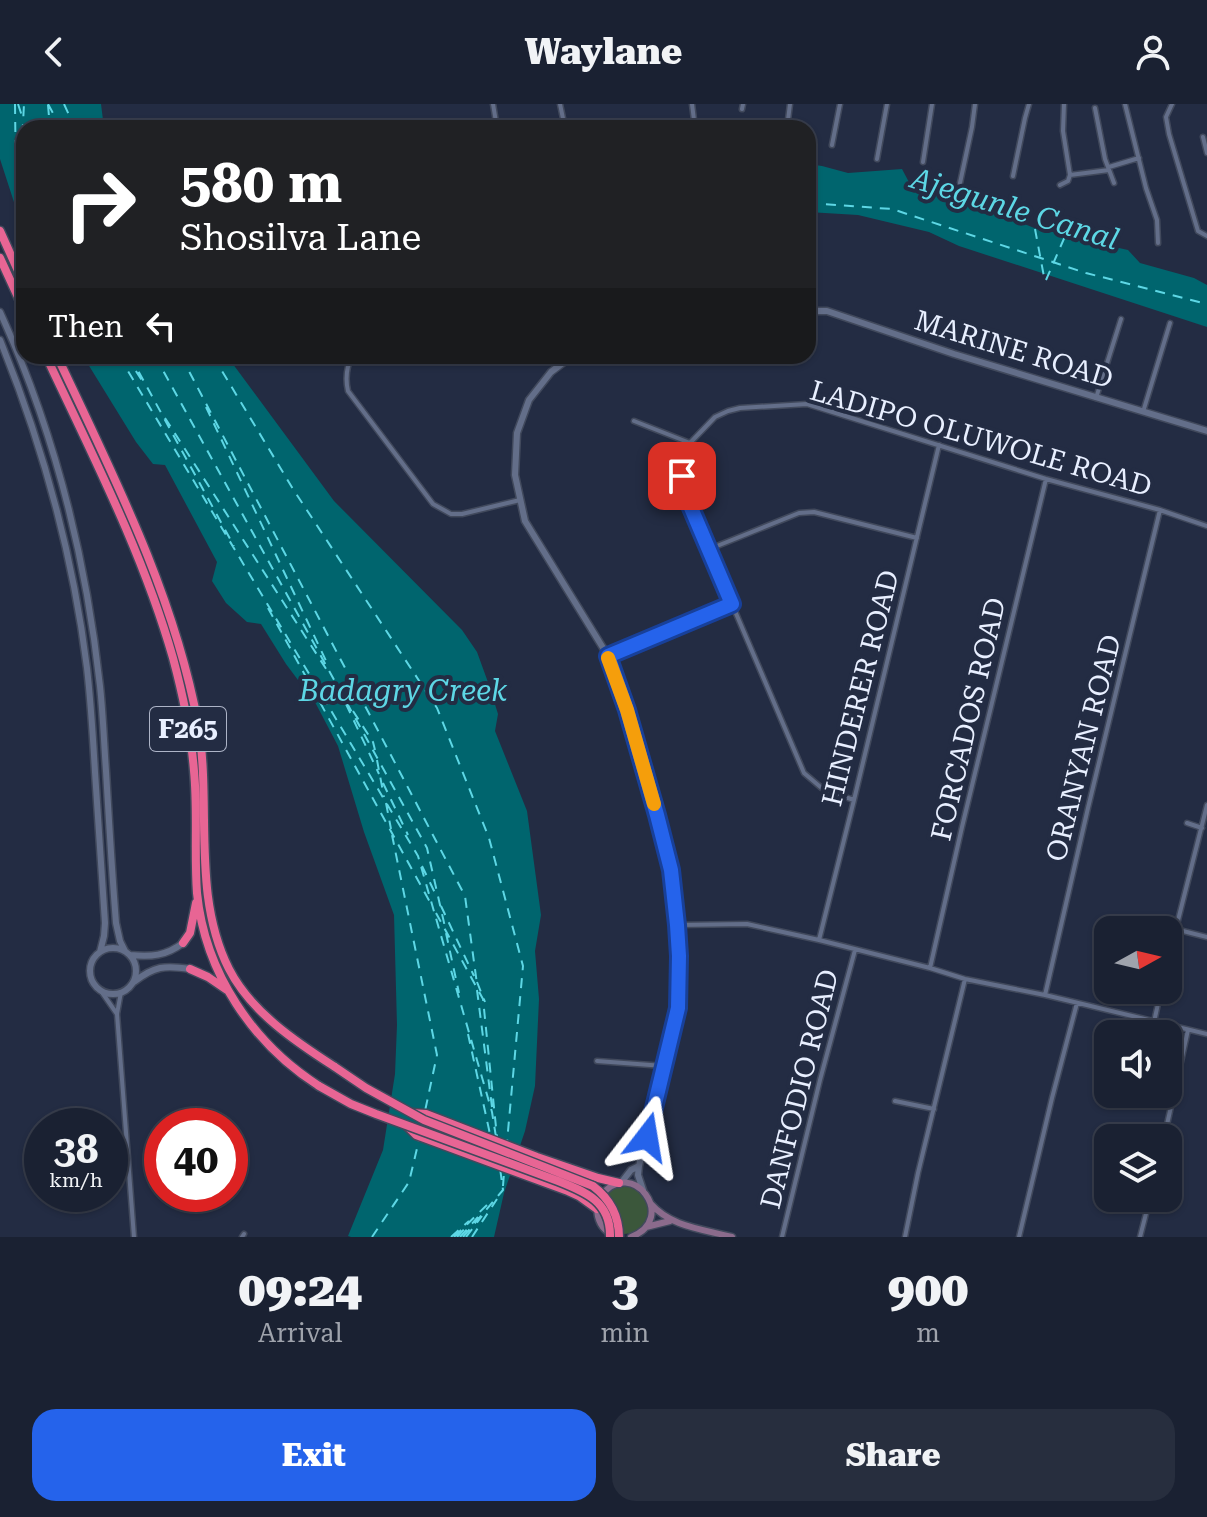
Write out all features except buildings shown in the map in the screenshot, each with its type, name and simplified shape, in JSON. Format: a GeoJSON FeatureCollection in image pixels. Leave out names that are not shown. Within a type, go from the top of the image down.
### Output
{"type":"FeatureCollection","features":[{"type":"Feature","properties":{"kind":"highway"},"geometry":{"type":"LineString","coordinates":[[0,231],[16,266]]}},
{"type":"Feature","properties":{"kind":"highway"},"geometry":{"type":"LineString","coordinates":[[0,258],[16,293]]}},
{"type":"Feature","properties":{"kind":"highway","name":"F265"},"geometry":{"type":"LineString","coordinates":[[50,364],[121,518],[166,635],[182,694],[194,772],[198,895],[203,924],[210,948],[241,1011],[258,1035],[288,1065],[351,1104],[587,1194],[600,1203],[608,1217],[610,1237]]}},
{"type":"Feature","properties":{"kind":"highway","name":"F265"},"geometry":{"type":"LineString","coordinates":[[61,364],[157,579],[182,658],[198,727],[204,775],[211,919],[223,957],[239,987],[263,1014],[366,1088],[409,1112],[469,1139],[593,1186],[610,1203],[618,1222],[618,1237]]}},
{"type":"Feature","properties":{"kind":"highway"},"geometry":{"type":"LineString","coordinates":[[183,943],[190,933],[198,895]]}},
{"type":"Feature","properties":{"kind":"highway"},"geometry":{"type":"LineString","coordinates":[[190,969],[231,993]]}},
{"type":"Feature","properties":{"kind":"highway"},"geometry":{"type":"LineString","coordinates":[[409,1112],[426,1114],[537,1157],[608,1182],[620,1183]]}},
{"type":"Feature","properties":{"kind":"highway"},"geometry":{"type":"LineString","coordinates":[[406,1125],[416,1135],[579,1196],[597,1209]]}},
{"type":"Feature","properties":{"kind":"main road"},"geometry":{"type":"LineString","coordinates":[[618,1237],[603,1228],[597,1209],[605,1190],[620,1183],[643,1190],[651,1204],[670,1221],[732,1237]]}},
{"type":"Feature","properties":{"kind":"main road"},"geometry":{"type":"LineString","coordinates":[[646,1227],[651,1204]]}},
{"type":"Feature","properties":{"kind":"main road"},"geometry":{"type":"LineString","coordinates":[[635,1236],[646,1227],[670,1221]]}},
{"type":"Feature","properties":{"kind":"main road"},"geometry":{"type":"LineString","coordinates":[[602,1237],[603,1228]]}},
{"type":"Feature","properties":{"kind":"street"},"geometry":{"type":"LineString","coordinates":[[832,145],[840,104]]}},
{"type":"Feature","properties":{"kind":"street"},"geometry":{"type":"LineString","coordinates":[[877,159],[887,104]]}},
{"type":"Feature","properties":{"kind":"street"},"geometry":{"type":"LineString","coordinates":[[923,162],[932,104]]}},
{"type":"Feature","properties":{"kind":"street"},"geometry":{"type":"LineString","coordinates":[[960,183],[975,104]]}},
{"type":"Feature","properties":{"kind":"street"},"geometry":{"type":"LineString","coordinates":[[1013,176],[1029,104]]}},
{"type":"Feature","properties":{"kind":"street"},"geometry":{"type":"LineString","coordinates":[[1060,185],[1066,183],[1070,175],[1063,131],[1064,104]]}},
{"type":"Feature","properties":{"kind":"street"},"geometry":{"type":"LineString","coordinates":[[1125,104],[1157,220],[1158,243]]}},
{"type":"Feature","properties":{"kind":"street"},"geometry":{"type":"LineString","coordinates":[[1172,104],[1166,117],[1172,149],[1198,231],[1207,236]]}},
{"type":"Feature","properties":{"kind":"street"},"geometry":{"type":"LineString","coordinates":[[1095,108],[1105,159],[1114,183]]}},
{"type":"Feature","properties":{"kind":"street"},"geometry":{"type":"LineString","coordinates":[[1203,137],[1207,153]]}},
{"type":"Feature","properties":{"kind":"street"},"geometry":{"type":"LineString","coordinates":[[1070,175],[1109,169],[1139,158]]}},
{"type":"Feature","properties":{"kind":"street","name":"MARINE ROAD"},"geometry":{"type":"LineString","coordinates":[[816,311],[827,311],[954,354],[1207,431]]}},
{"type":"Feature","properties":{"kind":"street"},"geometry":{"type":"LineString","coordinates":[[0,312],[16,350]]}},
{"type":"Feature","properties":{"kind":"street"},"geometry":{"type":"LineString","coordinates":[[1096,398],[1121,319]]}},
{"type":"Feature","properties":{"kind":"street"},"geometry":{"type":"LineString","coordinates":[[1143,412],[1170,323]]}},
{"type":"Feature","properties":{"kind":"street"},"geometry":{"type":"LineString","coordinates":[[0,340],[48,473],[80,622],[90,691],[105,923],[100,952]]}},
{"type":"Feature","properties":{"kind":"street"},"geometry":{"type":"LineString","coordinates":[[22,364],[45,428],[68,510],[87,597],[101,691],[116,923],[127,953],[134,962],[136,971],[132,984]]}},
{"type":"Feature","properties":{"kind":"street"},"geometry":{"type":"LineString","coordinates":[[349,364],[348,391],[433,504],[451,514],[462,514],[520,500]]}},
{"type":"Feature","properties":{"kind":"street"},"geometry":{"type":"LineString","coordinates":[[563,364],[541,383],[521,418],[515,446],[515,475],[520,500],[525,521],[608,656],[657,815],[671,870],[677,925],[678,1008],[639,1166],[638,1175],[643,1190]]}},
{"type":"Feature","properties":{"kind":"street","name":"LADIPO OLUWOLE ROAD"},"geometry":{"type":"LineString","coordinates":[[690,443],[715,417],[728,411],[797,403],[817,406],[1046,479],[1207,526]]}},
{"type":"Feature","properties":{"kind":"street"},"geometry":{"type":"LineString","coordinates":[[634,421],[690,443],[683,464],[683,489],[804,773],[824,790],[854,800]]}},
{"type":"Feature","properties":{"kind":"street","name":"HINDERER ROAD"},"geometry":{"type":"LineString","coordinates":[[819,940],[939,445]]}},
{"type":"Feature","properties":{"kind":"street","name":"FORCADOS ROAD"},"geometry":{"type":"LineString","coordinates":[[930,968],[1046,479]]}},
{"type":"Feature","properties":{"kind":"street","name":"ORANYAN ROAD"},"geometry":{"type":"LineString","coordinates":[[1045,995],[1160,510]]}},
{"type":"Feature","properties":{"kind":"street"},"geometry":{"type":"LineString","coordinates":[[707,550],[799,513],[814,512],[917,538]]}},
{"type":"Feature","properties":{"kind":"street"},"geometry":{"type":"LineString","coordinates":[[608,656],[732,604]]}},
{"type":"Feature","properties":{"kind":"street"},"geometry":{"type":"LineString","coordinates":[[1178,916],[1207,805]]}},
{"type":"Feature","properties":{"kind":"street"},"geometry":{"type":"LineString","coordinates":[[1187,823],[1202,828]]}},
{"type":"Feature","properties":{"kind":"street"},"geometry":{"type":"LineString","coordinates":[[677,925],[747,924],[965,979],[1146,1020]]}},
{"type":"Feature","properties":{"kind":"street"},"geometry":{"type":"LineString","coordinates":[[1182,931],[1207,937]]}},
{"type":"Feature","properties":{"kind":"street"},"geometry":{"type":"LineString","coordinates":[[117,1014],[93,983],[90,971],[92,960],[100,952],[112,948],[152,956],[164,954],[183,943]]}},
{"type":"Feature","properties":{"kind":"street","name":"DANFODIO ROAD"},"geometry":{"type":"LineString","coordinates":[[782,1237],[855,950]]}},
{"type":"Feature","properties":{"kind":"street"},"geometry":{"type":"LineString","coordinates":[[101,991],[109,994],[121,992],[147,972],[159,967],[190,969]]}},
{"type":"Feature","properties":{"kind":"street"},"geometry":{"type":"LineString","coordinates":[[905,1237],[965,979]]}},
{"type":"Feature","properties":{"kind":"street"},"geometry":{"type":"LineString","coordinates":[[121,992],[117,1014],[134,1237]]}},
{"type":"Feature","properties":{"kind":"street"},"geometry":{"type":"LineString","coordinates":[[1019,1237],[1077,1003]]}},
{"type":"Feature","properties":{"kind":"street"},"geometry":{"type":"LineString","coordinates":[[1182,1029],[1207,1034]]}},
{"type":"Feature","properties":{"kind":"street"},"geometry":{"type":"LineString","coordinates":[[1167,1124],[1188,1030]]}},
{"type":"Feature","properties":{"kind":"street"},"geometry":{"type":"LineString","coordinates":[[597,1061],[664,1066]]}},
{"type":"Feature","properties":{"kind":"street"},"geometry":{"type":"LineString","coordinates":[[895,1101],[934,1109]]}},
{"type":"Feature","properties":{"kind":"street"},"geometry":{"type":"LineString","coordinates":[[620,1183],[639,1166]]}},
{"type":"Feature","properties":{"kind":"street"},"geometry":{"type":"LineString","coordinates":[[1140,1237],[1146,1212]]}},
{"type":"Feature","properties":{"kind":"shaded area"},"geometry":{"type":"Polygon","coordinates":[[[624,1186],[641,1193],[648,1210],[641,1227],[624,1234],[607,1227],[600,1210],[607,1193],[624,1186]]]}},
{"type":"Feature","properties":{"kind":"water"},"geometry":{"type":"Polygon","coordinates":[[[0,104],[101,104],[103,120],[16,120],[16,208],[0,159],[0,104]]]}},
{"type":"Feature","properties":{"kind":"water"},"geometry":{"type":"Polygon","coordinates":[[[816,165],[848,173],[902,169],[911,186],[952,200],[976,199],[1020,216],[1022,223],[1044,232],[1061,232],[1074,240],[1095,239],[1128,250],[1140,263],[1194,278],[1207,285],[1207,327],[959,246],[929,232],[858,215],[816,212],[816,165]]]}},
{"type":"Feature","properties":{"kind":"water","name":"Badagry Creek"},"geometry":{"type":"Polygon","coordinates":[[[88,364],[233,364],[334,501],[462,630],[477,652],[498,714],[495,731],[527,811],[541,915],[535,951],[539,999],[535,1086],[494,1237],[348,1236],[383,1150],[395,1074],[394,915],[338,746],[316,704],[261,624],[247,622],[226,603],[212,581],[217,562],[165,465],[153,464],[88,364]]]}},
{"type":"Feature","properties":{"kind":"ferry route"},"geometry":{"type":"LineString","coordinates":[[15,104],[16,185]]}},
{"type":"Feature","properties":{"kind":"ferry route"},"geometry":{"type":"LineString","coordinates":[[18,104],[23,119]]}},
{"type":"Feature","properties":{"kind":"ferry route"},"geometry":{"type":"LineString","coordinates":[[23,120],[24,104]]}},
{"type":"Feature","properties":{"kind":"ferry route"},"geometry":{"type":"LineString","coordinates":[[48,104],[57,120]]}},
{"type":"Feature","properties":{"kind":"ferry route"},"geometry":{"type":"LineString","coordinates":[[64,104],[71,120]]}},
{"type":"Feature","properties":{"kind":"ferry route"},"geometry":{"type":"LineString","coordinates":[[48,105],[49,120]]}},
{"type":"Feature","properties":{"kind":"ferry route"},"geometry":{"type":"LineString","coordinates":[[816,204],[892,209],[1086,273],[1207,304]]}},
{"type":"Feature","properties":{"kind":"ferry route"},"geometry":{"type":"LineString","coordinates":[[1035,229],[1045,282]]}},
{"type":"Feature","properties":{"kind":"ferry route"},"geometry":{"type":"LineString","coordinates":[[1046,280],[1066,234]]}},
{"type":"Feature","properties":{"kind":"ferry route"},"geometry":{"type":"LineString","coordinates":[[124,364],[418,856],[492,1112],[496,1137]]}},
{"type":"Feature","properties":{"kind":"ferry route"},"geometry":{"type":"LineString","coordinates":[[131,364],[145,385]]}},
{"type":"Feature","properties":{"kind":"ferry route"},"geometry":{"type":"LineString","coordinates":[[134,364],[234,546]]}},
{"type":"Feature","properties":{"kind":"ferry route"},"geometry":{"type":"LineString","coordinates":[[159,364],[427,848],[445,927]]}},
{"type":"Feature","properties":{"kind":"ferry route"},"geometry":{"type":"LineString","coordinates":[[185,364],[465,896],[477,984]]}},
{"type":"Feature","properties":{"kind":"ferry route"},"geometry":{"type":"LineString","coordinates":[[218,364],[293,489],[437,708],[489,838],[523,966],[507,1142]]}},
{"type":"Feature","properties":{"kind":"ferry route"},"geometry":{"type":"LineString","coordinates":[[206,407],[328,665]]}},
{"type":"Feature","properties":{"kind":"ferry route"},"geometry":{"type":"LineString","coordinates":[[165,418],[330,675]]}},
{"type":"Feature","properties":{"kind":"ferry route"},"geometry":{"type":"LineString","coordinates":[[268,608],[431,904]]}},
{"type":"Feature","properties":{"kind":"ferry route"},"geometry":{"type":"LineString","coordinates":[[346,704],[379,774]]}},
{"type":"Feature","properties":{"kind":"ferry route"},"geometry":{"type":"LineString","coordinates":[[353,711],[375,750]]}},
{"type":"Feature","properties":{"kind":"ferry route"},"geometry":{"type":"LineString","coordinates":[[377,760],[384,797]]}},
{"type":"Feature","properties":{"kind":"ferry route"},"geometry":{"type":"LineString","coordinates":[[383,783],[408,835]]}},
{"type":"Feature","properties":{"kind":"ferry route"},"geometry":{"type":"LineString","coordinates":[[386,803],[391,829]]}},
{"type":"Feature","properties":{"kind":"ferry route"},"geometry":{"type":"LineString","coordinates":[[392,835],[437,1055],[425,1111]]}},
{"type":"Feature","properties":{"kind":"ferry route"},"geometry":{"type":"LineString","coordinates":[[422,866],[437,897]]}},
{"type":"Feature","properties":{"kind":"ferry route"},"geometry":{"type":"LineString","coordinates":[[441,906],[474,976]]}},
{"type":"Feature","properties":{"kind":"ferry route"},"geometry":{"type":"LineString","coordinates":[[436,913],[483,999],[497,1137]]}},
{"type":"Feature","properties":{"kind":"ferry route"},"geometry":{"type":"LineString","coordinates":[[446,933],[459,993]]}},
{"type":"Feature","properties":{"kind":"ferry route"},"geometry":{"type":"LineString","coordinates":[[477,982],[485,1002]]}},
{"type":"Feature","properties":{"kind":"ferry route"},"geometry":{"type":"LineString","coordinates":[[477,990],[492,1107]]}},
{"type":"Feature","properties":{"kind":"ferry route"},"geometry":{"type":"LineString","coordinates":[[468,1034],[490,1134]]}},
{"type":"Feature","properties":{"kind":"ferry route"},"geometry":{"type":"LineString","coordinates":[[372,1237],[409,1182],[419,1140]]}},
{"type":"Feature","properties":{"kind":"ferry route"},"geometry":{"type":"LineString","coordinates":[[463,1237],[503,1190],[500,1168]]}},
{"type":"Feature","properties":{"kind":"ferry route"},"geometry":{"type":"LineString","coordinates":[[503,1186],[504,1173]]}},
{"type":"Feature","properties":{"kind":"ferry route"},"geometry":{"type":"LineString","coordinates":[[472,1237],[497,1199]]}},
{"type":"Feature","properties":{"kind":"ferry route"},"geometry":{"type":"LineString","coordinates":[[454,1237],[492,1200]]}},
{"type":"Feature","properties":{"kind":"ferry route"},"geometry":{"type":"LineString","coordinates":[[466,1237],[482,1216]]}},
{"type":"Feature","properties":{"kind":"ferry route"},"geometry":{"type":"LineString","coordinates":[[460,1237],[478,1217]]}},
{"type":"Feature","properties":{"kind":"ferry route"},"geometry":{"type":"LineString","coordinates":[[451,1237],[469,1221]]}},
{"type":"Feature","properties":{"kind":"ferry route"},"geometry":{"type":"LineString","coordinates":[[457,1237],[468,1225]]}},
{"type":"Feature","properties":{"kind":"slow traffic"},"geometry":{"type":"LineString","coordinates":[[608,658],[627,710],[654,804]]}},
{"type":"Feature","properties":{"kind":"route"},"geometry":{"type":"LineString","coordinates":[[647,1137],[678,1008],[677,925],[671,870],[657,815],[608,656],[732,604],[683,489],[682,476]]}},
{"type":"Feature","properties":{"kind":"water label","name":"Ajegunle Canal"},"geometry":{"type":"Point","coordinates":[1015,209]}}]}
